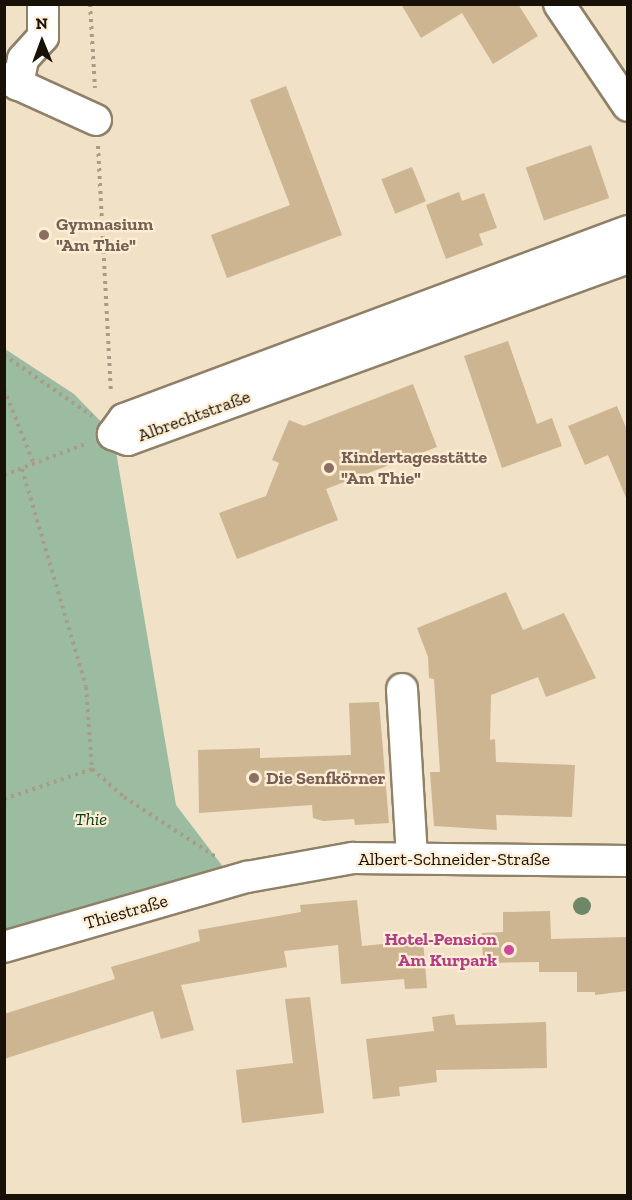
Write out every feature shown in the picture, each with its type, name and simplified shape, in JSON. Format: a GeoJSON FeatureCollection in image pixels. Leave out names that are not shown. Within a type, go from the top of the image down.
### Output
{"type":"FeatureCollection","features":[{"type":"Feature","properties":{"kind":"street"},"geometry":{"type":"LineString","coordinates":[[43,4],[43,37],[23,59],[11,82],[96,120]]}},
{"type":"Feature","properties":{"kind":"street"},"geometry":{"type":"LineString","coordinates":[[559,4],[627,106]]}},
{"type":"Feature","properties":{"kind":"street","name":"Albrechtstraße"},"geometry":{"type":"LineString","coordinates":[[627,231],[124,419],[113,434],[128,440],[627,258]]}},
{"type":"Feature","properties":{"kind":"street"},"geometry":{"type":"LineString","coordinates":[[402,689],[412,857]]}},
{"type":"Feature","properties":{"kind":"street","name":"Albert-Schneider-Straße"},"geometry":{"type":"LineString","coordinates":[[247,877],[353,858],[627,861]]}},
{"type":"Feature","properties":{"kind":"street","name":"Thiestraße"},"geometry":{"type":"LineString","coordinates":[[4,947],[247,877]]}},
{"type":"Feature","properties":{"kind":"path"},"geometry":{"type":"LineString","coordinates":[[90,4],[113,434]]}},
{"type":"Feature","properties":{"kind":"path"},"geometry":{"type":"LineString","coordinates":[[4,355],[69,396],[113,434]]}},
{"type":"Feature","properties":{"kind":"path"},"geometry":{"type":"LineString","coordinates":[[4,388],[34,464]]}},
{"type":"Feature","properties":{"kind":"path"},"geometry":{"type":"LineString","coordinates":[[4,475],[113,434]]}},
{"type":"Feature","properties":{"kind":"path"},"geometry":{"type":"LineString","coordinates":[[22,469],[86,687],[92,769],[124,797],[179,833]]}},
{"type":"Feature","properties":{"kind":"path"},"geometry":{"type":"LineString","coordinates":[[4,799],[92,769]]}},
{"type":"Feature","properties":{"kind":"green space","name":"Thie"},"geometry":{"type":"Polygon","coordinates":[[[5,349],[74,394],[113,434],[176,805],[227,872],[5,936],[5,349]]]}},
{"type":"Feature","properties":{"kind":"building"},"geometry":{"type":"Polygon","coordinates":[[[401,4],[518,4],[538,36],[493,64],[462,13],[421,38],[401,4]]]}},
{"type":"Feature","properties":{"kind":"building"},"geometry":{"type":"Polygon","coordinates":[[[286,86],[342,235],[227,278],[211,235],[290,205],[250,100],[286,86]]]}},
{"type":"Feature","properties":{"kind":"building"},"geometry":{"type":"Polygon","coordinates":[[[591,145],[609,198],[544,220],[526,167],[591,145]]]}},
{"type":"Feature","properties":{"kind":"building"},"geometry":{"type":"Polygon","coordinates":[[[412,167],[426,201],[395,214],[381,179],[412,167]]]}},
{"type":"Feature","properties":{"kind":"building"},"geometry":{"type":"Polygon","coordinates":[[[459,192],[462,201],[484,193],[497,228],[479,234],[483,245],[446,259],[426,205],[459,192]]]}},
{"type":"Feature","properties":{"kind":"building"},"geometry":{"type":"Polygon","coordinates":[[[508,341],[537,424],[552,418],[562,446],[502,468],[464,356],[508,341]]]}},
{"type":"Feature","properties":{"kind":"building","name":"Kindertagesstätte \"Am Thie\""},"geometry":{"type":"Polygon","coordinates":[[[413,384],[437,447],[326,489],[338,520],[237,559],[219,513],[266,496],[279,463],[272,460],[289,420],[304,426],[413,384]]]}},
{"type":"Feature","properties":{"kind":"building"},"geometry":{"type":"Polygon","coordinates":[[[617,406],[627,430],[627,500],[608,455],[585,465],[568,426],[617,406]]]}},
{"type":"Feature","properties":{"kind":"building"},"geometry":{"type":"Polygon","coordinates":[[[506,592],[523,630],[564,613],[596,678],[546,697],[538,677],[491,695],[490,740],[495,739],[496,762],[575,765],[572,817],[496,815],[497,830],[434,826],[430,772],[440,772],[434,679],[429,678],[428,657],[417,628],[506,592]]]}},
{"type":"Feature","properties":{"kind":"building"},"geometry":{"type":"Polygon","coordinates":[[[379,702],[389,823],[355,825],[354,819],[323,821],[313,818],[312,805],[199,813],[198,750],[260,748],[260,758],[351,755],[349,703],[379,702]]]}},
{"type":"Feature","properties":{"kind":"building"},"geometry":{"type":"Polygon","coordinates":[[[357,900],[362,946],[423,940],[427,988],[405,989],[404,979],[341,984],[338,945],[284,951],[287,967],[181,985],[194,1030],[161,1039],[153,1011],[4,1059],[4,1014],[115,979],[111,967],[200,941],[198,930],[301,912],[300,905],[357,900]]]}},
{"type":"Feature","properties":{"kind":"building"},"geometry":{"type":"Polygon","coordinates":[[[550,911],[551,939],[627,937],[627,991],[595,995],[595,992],[577,992],[577,972],[539,972],[539,962],[483,963],[482,933],[503,932],[503,912],[550,911]]]}},
{"type":"Feature","properties":{"kind":"building"},"geometry":{"type":"Polygon","coordinates":[[[310,997],[324,1113],[242,1123],[236,1070],[293,1063],[285,999],[310,997]]]}},
{"type":"Feature","properties":{"kind":"building"},"geometry":{"type":"Polygon","coordinates":[[[454,1014],[456,1025],[546,1022],[547,1068],[436,1070],[437,1082],[399,1087],[400,1096],[373,1099],[366,1039],[434,1031],[432,1017],[454,1014]]]}},
{"type":"Feature","properties":{"kind":"place","name":"Gymnasium \"Am Thie\""},"geometry":{"type":"Point","coordinates":[44,235]}},
{"type":"Feature","properties":{"kind":"place","name":"Kindertagesstätte \"Am Thie\""},"geometry":{"type":"Point","coordinates":[329,468]}},
{"type":"Feature","properties":{"kind":"place","name":"Die Senfkörner"},"geometry":{"type":"Point","coordinates":[254,778]}},
{"type":"Feature","properties":{"kind":"place","name":"Hotel-Pension Am Kurpark"},"geometry":{"type":"Point","coordinates":[509,950]}}]}
